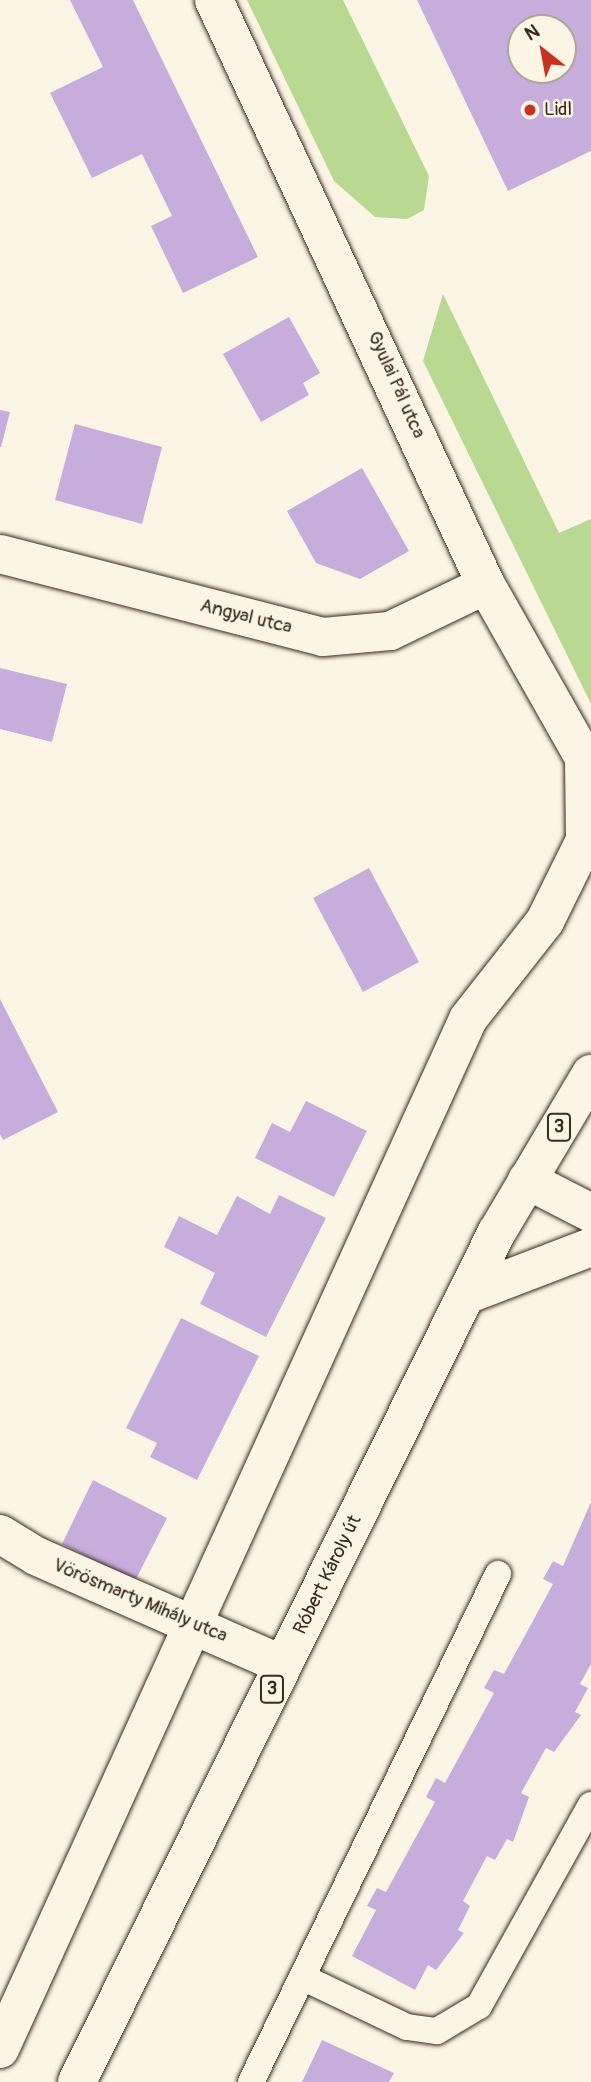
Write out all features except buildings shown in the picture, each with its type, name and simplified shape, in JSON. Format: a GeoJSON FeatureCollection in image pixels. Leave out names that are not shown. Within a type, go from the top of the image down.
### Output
{"type":"FeatureCollection","features":[{"type":"Feature","properties":{"kind":"street","name":"Gyulai Pál utca"},"geometry":{"type":"LineString","coordinates":[[215,0],[486,586],[587,759]]}},
{"type":"Feature","properties":{"kind":"street","name":"Angyal utca"},"geometry":{"type":"LineString","coordinates":[[0,554],[323,637],[390,631],[486,586]]}},
{"type":"Feature","properties":{"kind":"street"},"geometry":{"type":"LineString","coordinates":[[0,2049],[468,1019],[545,921],[585,841],[587,759]]}},
{"type":"Feature","properties":{"kind":"street","name":"Róbert Károly út"},"geometry":{"type":"LineString","coordinates":[[76,2082],[467,1295],[527,1181],[591,1074]]}},
{"type":"Feature","properties":{"kind":"street"},"geometry":{"type":"LineString","coordinates":[[527,1181],[591,1213]]}},
{"type":"Feature","properties":{"kind":"street"},"geometry":{"type":"LineString","coordinates":[[467,1295],[591,1247]]}},
{"type":"Feature","properties":{"kind":"street","name":"Vörösmarty Mihály utca"},"geometry":{"type":"LineString","coordinates":[[0,1534],[36,1556],[283,1665]]}},
{"type":"Feature","properties":{"kind":"lane"},"geometry":{"type":"LineString","coordinates":[[251,2082],[498,1574]]}},
{"type":"Feature","properties":{"kind":"lane"},"geometry":{"type":"LineString","coordinates":[[302,1976],[407,2027],[437,2031],[479,2006],[591,1805]]}},
{"type":"Feature","properties":{"kind":"green space"},"geometry":{"type":"Polygon","coordinates":[[[247,0],[343,0],[429,176],[424,210],[407,219],[375,217],[334,181],[247,0]]]}},
{"type":"Feature","properties":{"kind":"green space"},"geometry":{"type":"Polygon","coordinates":[[[443,294],[559,533],[591,519],[591,704],[423,361],[443,294]]]}},
{"type":"Feature","properties":{"kind":"place","name":"Lidl"},"geometry":{"type":"Point","coordinates":[530,110]}}]}
